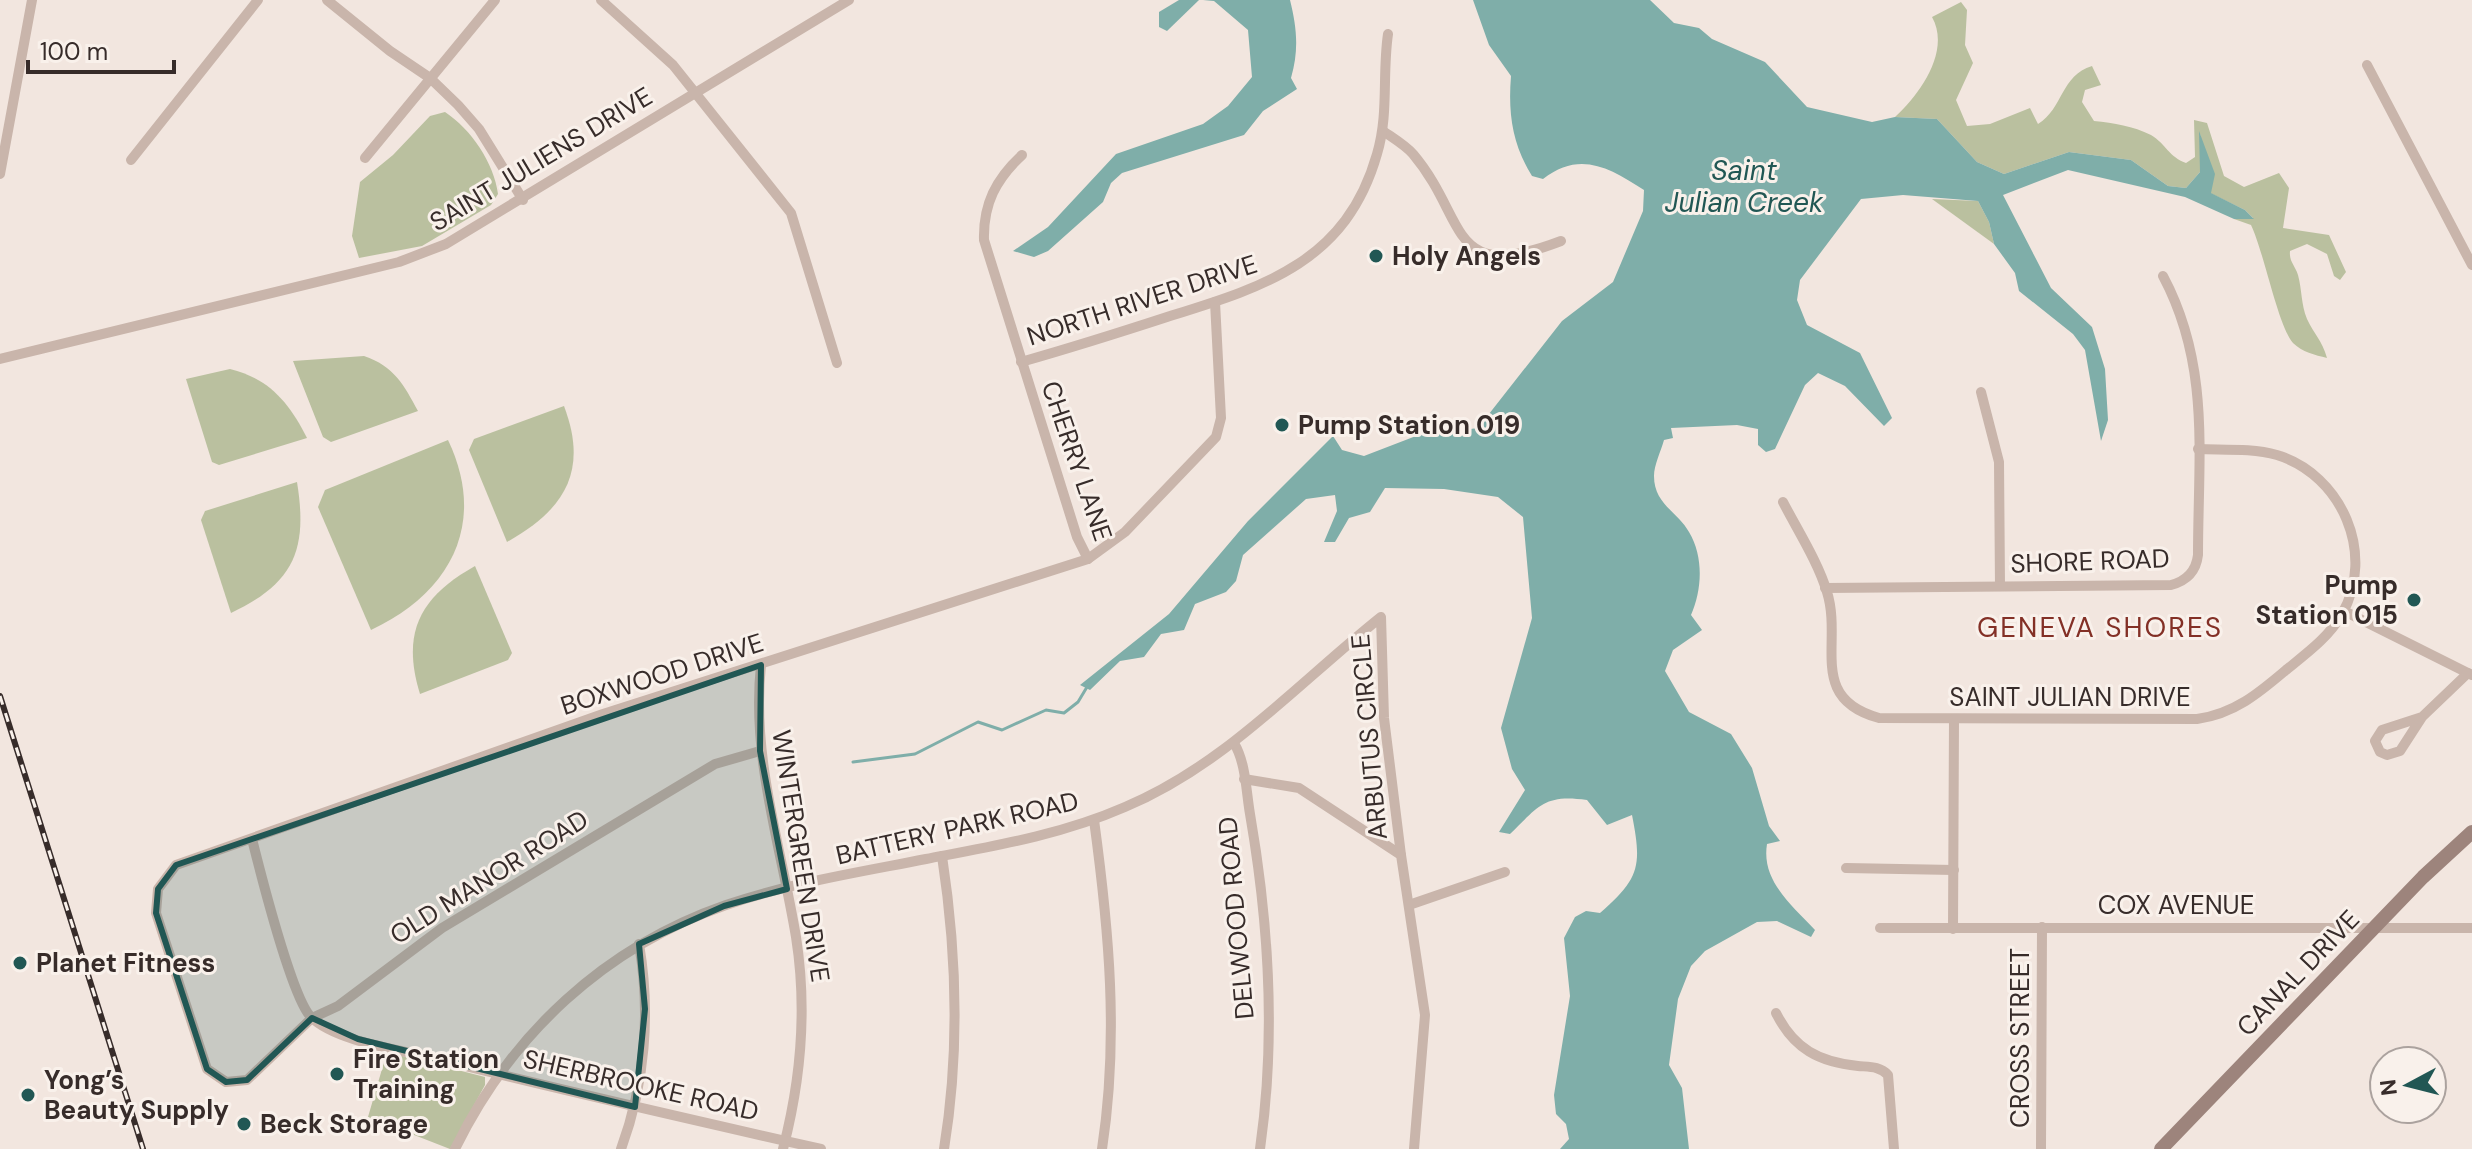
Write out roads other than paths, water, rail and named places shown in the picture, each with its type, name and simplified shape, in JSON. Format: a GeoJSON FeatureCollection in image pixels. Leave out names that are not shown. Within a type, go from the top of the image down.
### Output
{"type":"FeatureCollection","features":[{"type":"Feature","properties":{"kind":"main road","name":"CANAL DRIVE"},"geometry":{"type":"LineString","coordinates":[[2161,1149],[2472,832]]}},
{"type":"Feature","properties":{"kind":"street"},"geometry":{"type":"LineString","coordinates":[[0,174],[32,0]]}},
{"type":"Feature","properties":{"kind":"street"},"geometry":{"type":"LineString","coordinates":[[131,160],[258,0]]}},
{"type":"Feature","properties":{"kind":"street"},"geometry":{"type":"LineString","coordinates":[[327,0],[390,51],[430,78],[479,129],[523,200]]}},
{"type":"Feature","properties":{"kind":"street"},"geometry":{"type":"LineString","coordinates":[[365,158],[495,0]]}},
{"type":"Feature","properties":{"kind":"street"},"geometry":{"type":"LineString","coordinates":[[601,0],[673,65],[791,213],[837,363]]}},
{"type":"Feature","properties":{"kind":"street","name":"SAINT JULIENS DRIVE"},"geometry":{"type":"LineString","coordinates":[[0,359],[399,262],[446,244],[849,0]]}},
{"type":"Feature","properties":{"kind":"street","name":"NORTH RIVER DRIVE"},"geometry":{"type":"LineString","coordinates":[[1021,362],[1215,302],[1276,279],[1326,243],[1344,223],[1366,185],[1383,131],[1388,34]]}},
{"type":"Feature","properties":{"kind":"street"},"geometry":{"type":"LineString","coordinates":[[2367,65],[2472,265]]}},
{"type":"Feature","properties":{"kind":"street"},"geometry":{"type":"LineString","coordinates":[[1383,131],[1413,154],[1460,234],[1478,250],[1518,256],[1561,241]]}},
{"type":"Feature","properties":{"kind":"street","name":"CHERRY LANE"},"geometry":{"type":"LineString","coordinates":[[1022,155],[996,184],[984,226],[987,255],[1077,537],[1088,559]]}},
{"type":"Feature","properties":{"kind":"street","name":"SHORE ROAD"},"geometry":{"type":"LineString","coordinates":[[1825,588],[2171,585],[2185,579],[2194,568],[2198,555],[2196,363],[2178,307],[2163,276]]}},
{"type":"Feature","properties":{"kind":"street","name":"BOXWOOD DRIVE"},"geometry":{"type":"LineString","coordinates":[[218,1078],[202,1060],[155,901],[161,881],[176,865],[603,714],[1088,559],[1125,532],[1216,437],[1221,418],[1215,302]]}},
{"type":"Feature","properties":{"kind":"street"},"geometry":{"type":"LineString","coordinates":[[1981,392],[1999,462],[2000,586]]}},
{"type":"Feature","properties":{"kind":"street","name":"SAINT JULIAN DRIVE"},"geometry":{"type":"LineString","coordinates":[[1783,502],[1825,588],[1830,608],[1831,671],[1836,687],[1849,704],[1879,718],[2212,717],[2243,705],[2325,636],[2344,611],[2355,570],[2355,546],[2345,513],[2332,492],[2306,469],[2278,456],[2247,450],[2198,449]]}},
{"type":"Feature","properties":{"kind":"street"},"geometry":{"type":"LineString","coordinates":[[2344,611],[2470,674],[2422,717],[2395,755],[2380,752],[2376,747],[2382,730],[2422,717]]}},
{"type":"Feature","properties":{"kind":"street","name":"ARBUTUS CIRCLE"},"geometry":{"type":"LineString","coordinates":[[1234,743],[1381,617],[1384,718],[1401,855]]}},
{"type":"Feature","properties":{"kind":"street","name":"WINTERGREEN DRIVE"},"geometry":{"type":"LineString","coordinates":[[761,665],[760,751],[798,952],[801,1023],[795,1092],[784,1145]]}},
{"type":"Feature","properties":{"kind":"street"},"geometry":{"type":"LineString","coordinates":[[1953,929],[1954,719]]}},
{"type":"Feature","properties":{"kind":"street"},"geometry":{"type":"LineString","coordinates":[[1234,743],[1244,779],[1299,788],[1401,855],[1425,1015],[1414,1149]]}},
{"type":"Feature","properties":{"kind":"street","name":"BATTERY PARK ROAD"},"geometry":{"type":"LineString","coordinates":[[455,1149],[499,1074],[525,1040],[574,992],[639,944],[724,906],[787,889],[1000,845],[1094,820],[1187,776],[1234,743]]}},
{"type":"Feature","properties":{"kind":"street","name":"OLD MANOR ROAD"},"geometry":{"type":"LineString","coordinates":[[218,1078],[231,1083],[247,1080],[312,1018],[338,1006],[458,917],[715,764],[760,751]]}},
{"type":"Feature","properties":{"kind":"street","name":"DELWOOD ROAD"},"geometry":{"type":"LineString","coordinates":[[1244,779],[1268,974],[1266,1087],[1260,1149]]}},
{"type":"Feature","properties":{"kind":"street"},"geometry":{"type":"LineString","coordinates":[[1094,820],[1113,990],[1111,1067],[1102,1149]]}},
{"type":"Feature","properties":{"kind":"street"},"geometry":{"type":"LineString","coordinates":[[252,839],[297,989],[312,1018]]}},
{"type":"Feature","properties":{"kind":"street"},"geometry":{"type":"LineString","coordinates":[[942,856],[953,947],[956,1028],[953,1085],[944,1149]]}},
{"type":"Feature","properties":{"kind":"street"},"geometry":{"type":"LineString","coordinates":[[1846,868],[1954,870]]}},
{"type":"Feature","properties":{"kind":"street"},"geometry":{"type":"LineString","coordinates":[[1409,905],[1505,872]]}},
{"type":"Feature","properties":{"kind":"street","name":"CROSS STREET"},"geometry":{"type":"LineString","coordinates":[[2041,1149],[2042,927]]}},
{"type":"Feature","properties":{"kind":"street","name":"COX AVENUE"},"geometry":{"type":"LineString","coordinates":[[1880,928],[2472,928]]}},
{"type":"Feature","properties":{"kind":"street"},"geometry":{"type":"LineString","coordinates":[[621,1149],[635,1107],[645,1009],[639,944]]}},
{"type":"Feature","properties":{"kind":"street"},"geometry":{"type":"LineString","coordinates":[[1776,1013],[1785,1031],[1808,1053],[1829,1062],[1884,1070],[1889,1081],[1893,1143]]}},
{"type":"Feature","properties":{"kind":"street","name":"SHERBROOKE ROAD"},"geometry":{"type":"LineString","coordinates":[[312,1018],[358,1039],[784,1145],[821,1149]]}},
{"type":"Feature","properties":{"kind":"water"},"geometry":{"type":"Polygon","coordinates":[[[1179,0],[1199,0],[1167,31],[1159,27],[1159,12],[1179,0]]]}},
{"type":"Feature","properties":{"kind":"water"},"geometry":{"type":"Polygon","coordinates":[[[1203,0],[1290,0],[1296,39],[1291,78],[1297,89],[1263,111],[1244,135],[1122,173],[1111,183],[1103,202],[1048,251],[1034,257],[1013,251],[1048,227],[1116,154],[1203,124],[1228,106],[1252,77],[1248,30],[1214,1],[1203,0]]]}},
{"type":"Feature","properties":{"kind":"water","name":"Saint Julian Creek"},"geometry":{"type":"Polygon","coordinates":[[[1473,0],[1650,0],[1674,23],[1699,28],[1712,39],[1765,62],[1807,107],[1872,122],[1895,117],[1937,119],[1977,162],[2004,174],[2069,152],[2131,160],[2168,186],[2186,188],[2200,172],[2199,131],[2215,174],[2211,193],[2245,210],[2254,219],[2234,219],[2185,197],[2068,170],[2003,195],[2051,288],[2092,327],[2105,369],[2108,420],[2101,441],[2085,350],[2073,334],[2019,291],[2015,273],[1994,244],[1989,222],[1978,201],[1903,195],[1861,199],[1800,280],[1797,300],[1807,325],[1860,353],[1892,418],[1884,426],[1845,386],[1818,373],[1805,385],[1775,449],[1766,452],[1758,445],[1758,429],[1737,425],[1671,428],[1673,438],[1664,440],[1656,463],[1655,486],[1694,542],[1700,574],[1691,615],[1702,630],[1673,650],[1665,671],[1689,712],[1731,734],[1752,768],[1769,826],[1780,841],[1767,844],[1766,857],[1773,881],[1815,930],[1811,937],[1777,921],[1757,922],[1705,951],[1691,966],[1678,999],[1669,1065],[1682,1088],[1689,1149],[1560,1149],[1569,1139],[1566,1124],[1556,1114],[1554,1095],[1570,996],[1564,938],[1575,917],[1586,911],[1600,913],[1623,890],[1635,870],[1637,847],[1632,815],[1607,825],[1587,800],[1551,801],[1536,809],[1510,834],[1499,832],[1525,790],[1512,769],[1501,728],[1532,618],[1523,517],[1498,497],[1444,489],[1385,488],[1370,512],[1349,518],[1335,542],[1324,542],[1337,511],[1335,495],[1306,499],[1243,555],[1236,581],[1226,592],[1195,604],[1184,630],[1161,634],[1144,657],[1120,661],[1090,690],[1080,685],[1169,614],[1248,521],[1333,436],[1342,450],[1364,456],[1416,436],[1478,428],[1562,321],[1613,282],[1643,211],[1644,190],[1595,165],[1570,165],[1543,179],[1532,176],[1513,128],[1511,76],[1489,45],[1473,0]]]}},
{"type":"Feature","properties":{"kind":"waterway"},"geometry":{"type":"LineString","coordinates":[[853,762],[915,754],[978,722],[1002,730],[1046,710],[1064,713],[1078,702],[1087,687]]}},
{"type":"Feature","properties":{"kind":"railway"},"geometry":{"type":"LineString","coordinates":[[0,696],[143,1149]]}},
{"type":"Feature","properties":{"kind":"place","name":"Holy Angels"},"geometry":{"type":"Point","coordinates":[1376,256]}},
{"type":"Feature","properties":{"kind":"place","name":"Pump Station 019"},"geometry":{"type":"Point","coordinates":[1282,425]}},
{"type":"Feature","properties":{"kind":"place","name":"Pump Station 015"},"geometry":{"type":"Point","coordinates":[2414,600]}},
{"type":"Feature","properties":{"kind":"place","name":"Planet Fitness"},"geometry":{"type":"Point","coordinates":[20,963]}},
{"type":"Feature","properties":{"kind":"place","name":"Fire Station Training"},"geometry":{"type":"Point","coordinates":[337,1074]}},
{"type":"Feature","properties":{"kind":"place","name":"Yong’s Beauty Supply"},"geometry":{"type":"Point","coordinates":[28,1095]}},
{"type":"Feature","properties":{"kind":"place","name":"Beck Storage"},"geometry":{"type":"Point","coordinates":[244,1124]}},
{"type":"Feature","properties":{"kind":"district","name":"GENEVA SHORES"},"geometry":{"type":"Point","coordinates":[2100,627]}}]}
